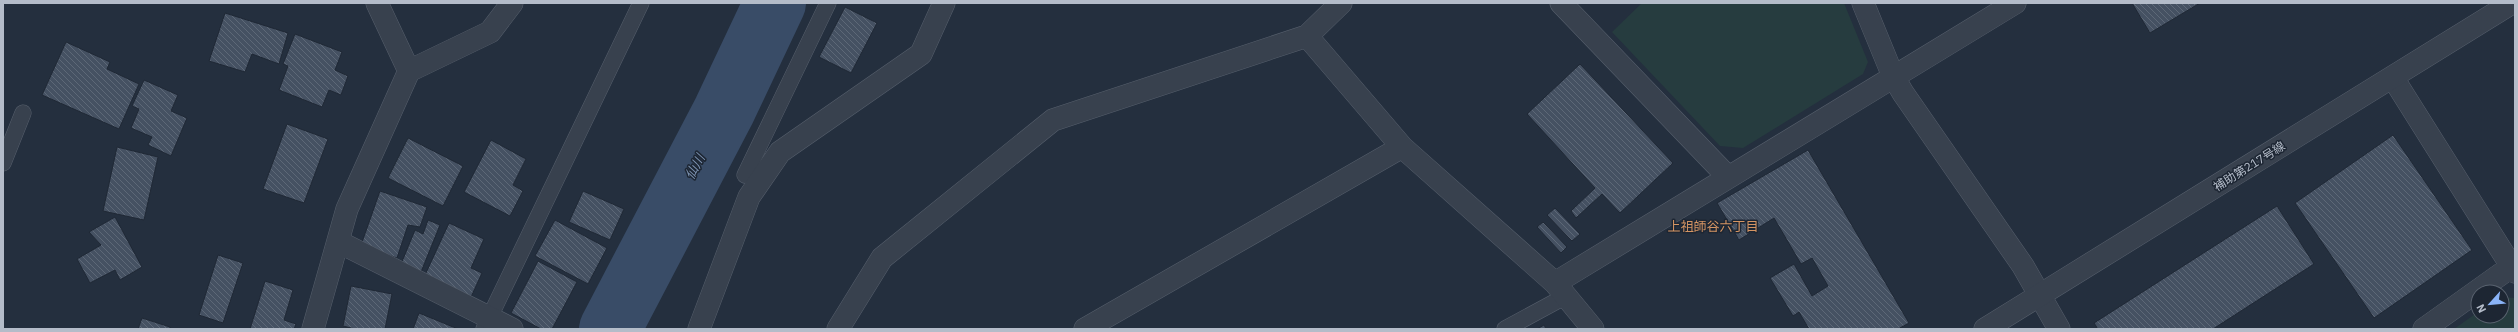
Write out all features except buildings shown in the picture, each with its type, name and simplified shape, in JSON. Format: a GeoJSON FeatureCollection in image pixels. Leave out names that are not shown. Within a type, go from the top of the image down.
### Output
{"type":"FeatureCollection","features":[{"type":"Feature","properties":{"kind":"street"},"geometry":{"type":"LineString","coordinates":[[377,3],[409,71]]}},
{"type":"Feature","properties":{"kind":"street"},"geometry":{"type":"LineString","coordinates":[[314,329],[347,209],[409,71],[490,32],[512,3]]}},
{"type":"Feature","properties":{"kind":"street"},"geometry":{"type":"LineString","coordinates":[[699,329],[749,197],[780,152],[920,54],[944,3]]}},
{"type":"Feature","properties":{"kind":"street"},"geometry":{"type":"LineString","coordinates":[[838,329],[882,258],[1053,120],[1307,36],[1341,3]]}},
{"type":"Feature","properties":{"kind":"street"},"geometry":{"type":"LineString","coordinates":[[1560,3],[1728,177]]}},
{"type":"Feature","properties":{"kind":"street"},"geometry":{"type":"LineString","coordinates":[[1862,3],[1894,76],[2024,266],[2060,329]]}},
{"type":"Feature","properties":{"kind":"street"},"geometry":{"type":"LineString","coordinates":[[1561,290],[1728,177],[2016,3]]}},
{"type":"Feature","properties":{"kind":"street","name":"補助第217号線"},"geometry":{"type":"LineString","coordinates":[[1985,329],[2512,3]]}},
{"type":"Feature","properties":{"kind":"street"},"geometry":{"type":"LineString","coordinates":[[1307,36],[1402,147],[1561,290],[1593,329]]}},
{"type":"Feature","properties":{"kind":"street"},"geometry":{"type":"LineString","coordinates":[[2393,78],[2514,267],[2424,329]]}},
{"type":"Feature","properties":{"kind":"street"},"geometry":{"type":"LineString","coordinates":[[1085,329],[1402,147]]}},
{"type":"Feature","properties":{"kind":"street"},"geometry":{"type":"LineString","coordinates":[[339,242],[487,323],[512,329]]}},
{"type":"Feature","properties":{"kind":"lane"},"geometry":{"type":"LineString","coordinates":[[487,323],[641,3]]}},
{"type":"Feature","properties":{"kind":"lane"},"geometry":{"type":"LineString","coordinates":[[745,175],[828,3]]}},
{"type":"Feature","properties":{"kind":"lane"},"geometry":{"type":"LineString","coordinates":[[3,163],[23,113]]}},
{"type":"Feature","properties":{"kind":"lane"},"geometry":{"type":"LineString","coordinates":[[1505,329],[1561,290]]}},
{"type":"Feature","properties":{"kind":"green space"},"geometry":{"type":"Polygon","coordinates":[[[1642,3],[1844,3],[1868,62],[1863,74],[1743,148],[1720,146],[1612,32],[1642,3]]]}},
{"type":"Feature","properties":{"kind":"green space"},"geometry":{"type":"Polygon","coordinates":[[[2510,298],[2515,298],[2515,329],[2454,329],[2470,318],[2470,324],[2510,324],[2510,298]]]}},
{"type":"Feature","properties":{"kind":"waterway","name":"仙川"},"geometry":{"type":"LineString","coordinates":[[610,329],[724,111],[775,3]]}},
{"type":"Feature","properties":{"kind":"district","name":"上祖師谷六丁目"},"geometry":{"type":"Point","coordinates":[1713,226]}}]}
